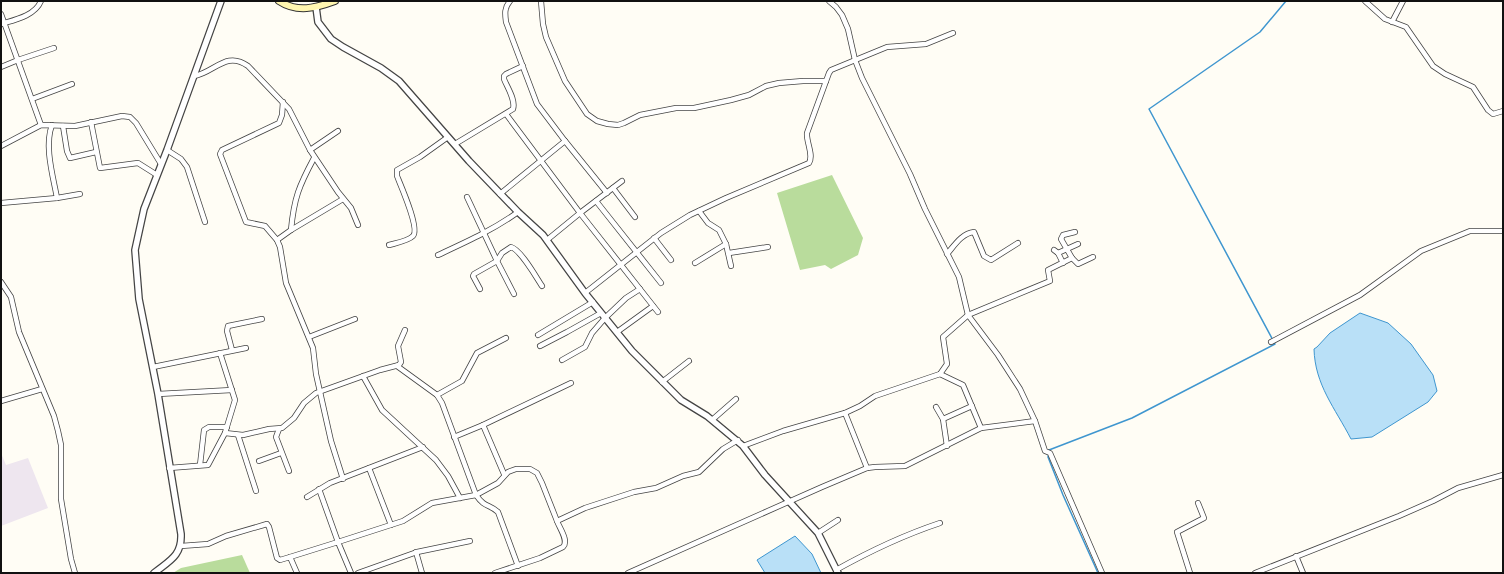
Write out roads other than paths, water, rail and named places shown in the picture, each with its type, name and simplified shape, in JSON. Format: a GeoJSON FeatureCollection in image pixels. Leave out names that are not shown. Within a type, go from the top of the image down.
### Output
{"type":"FeatureCollection","features":[{"type":"Feature","properties":{"kind":"main road"},"geometry":{"type":"LineString","coordinates":[[279,1],[290,7],[301,9],[316,7],[335,1]]}},
{"type":"Feature","properties":{"kind":"street"},"geometry":{"type":"LineString","coordinates":[[3,24],[29,14],[41,1]]}},
{"type":"Feature","properties":{"kind":"street"},"geometry":{"type":"LineString","coordinates":[[154,573],[174,556],[181,546],[181,534],[158,394],[139,299],[135,250],[144,209],[221,1]]}},
{"type":"Feature","properties":{"kind":"street"},"geometry":{"type":"LineString","coordinates":[[510,1],[506,5],[504,13],[506,22],[538,104],[565,141],[607,193]]}},
{"type":"Feature","properties":{"kind":"street"},"geometry":{"type":"LineString","coordinates":[[541,1],[546,37],[565,81],[587,114],[597,121],[618,125],[640,115],[676,108],[694,108],[731,100],[750,95],[766,86],[780,83],[826,81]]}},
{"type":"Feature","properties":{"kind":"street"},"geometry":{"type":"LineString","coordinates":[[829,1],[842,15],[848,29],[855,60],[862,78],[959,276],[968,314],[998,354],[1020,389],[1102,573]]}},
{"type":"Feature","properties":{"kind":"street"},"geometry":{"type":"LineString","coordinates":[[1365,1],[1385,19],[1406,27],[1433,66],[1445,74],[1473,87],[1488,110],[1493,114],[1503,111]]}},
{"type":"Feature","properties":{"kind":"street"},"geometry":{"type":"LineString","coordinates":[[1392,22],[1403,1]]}},
{"type":"Feature","properties":{"kind":"street"},"geometry":{"type":"LineString","coordinates":[[316,7],[318,22],[331,39],[381,68],[399,81],[469,161],[547,240],[605,318],[632,351],[662,382],[681,400],[712,420],[738,440],[788,502],[818,533],[837,571],[860,556],[906,534],[940,523]]}},
{"type":"Feature","properties":{"kind":"street"},"geometry":{"type":"LineString","coordinates":[[1,14],[3,24],[18,60],[41,125]]}},
{"type":"Feature","properties":{"kind":"street"},"geometry":{"type":"LineString","coordinates":[[585,293],[666,230],[699,211],[809,163],[811,156],[806,138],[807,133],[831,70],[887,47],[926,44],[954,33]]}},
{"type":"Feature","properties":{"kind":"street"},"geometry":{"type":"LineString","coordinates":[[1,67],[54,48]]}},
{"type":"Feature","properties":{"kind":"street"},"geometry":{"type":"LineString","coordinates":[[194,76],[221,63],[231,60],[237,60],[248,66],[283,102],[293,116],[314,158],[351,208],[358,225]]}},
{"type":"Feature","properties":{"kind":"street"},"geometry":{"type":"LineString","coordinates":[[455,144],[513,109],[514,105],[504,76],[523,66]]}},
{"type":"Feature","properties":{"kind":"street"},"geometry":{"type":"LineString","coordinates":[[32,98],[72,84]]}},
{"type":"Feature","properties":{"kind":"street"},"geometry":{"type":"LineString","coordinates":[[283,102],[282,115],[279,123],[220,152],[246,222],[265,226],[277,240],[280,247],[286,283],[313,348],[316,374],[331,441],[343,479]]}},
{"type":"Feature","properties":{"kind":"street"},"geometry":{"type":"LineString","coordinates":[[506,114],[540,161],[658,312]]}},
{"type":"Feature","properties":{"kind":"street"},"geometry":{"type":"LineString","coordinates":[[1,146],[41,125],[75,126],[122,116],[130,117],[136,123],[161,164]]}},
{"type":"Feature","properties":{"kind":"street"},"geometry":{"type":"LineString","coordinates":[[91,122],[100,168],[138,163],[157,175]]}},
{"type":"Feature","properties":{"kind":"street"},"geometry":{"type":"LineString","coordinates":[[52,125],[49,135],[49,143],[57,198]]}},
{"type":"Feature","properties":{"kind":"street"},"geometry":{"type":"LineString","coordinates":[[63,126],[66,151],[69,156],[75,158],[96,152]]}},
{"type":"Feature","properties":{"kind":"street"},"geometry":{"type":"LineString","coordinates":[[310,150],[338,130]]}},
{"type":"Feature","properties":{"kind":"street"},"geometry":{"type":"LineString","coordinates":[[389,245],[413,237],[415,233],[414,221],[397,176],[397,170],[420,157],[448,136]]}},
{"type":"Feature","properties":{"kind":"street"},"geometry":{"type":"LineString","coordinates":[[500,194],[565,141]]}},
{"type":"Feature","properties":{"kind":"street"},"geometry":{"type":"LineString","coordinates":[[167,150],[181,159],[187,167],[205,222]]}},
{"type":"Feature","properties":{"kind":"street"},"geometry":{"type":"LineString","coordinates":[[290,230],[293,208],[298,189],[314,158]]}},
{"type":"Feature","properties":{"kind":"street"},"geometry":{"type":"LineString","coordinates":[[547,240],[622,180]]}},
{"type":"Feature","properties":{"kind":"street"},"geometry":{"type":"LineString","coordinates":[[613,188],[635,217]]}},
{"type":"Feature","properties":{"kind":"street"},"geometry":{"type":"LineString","coordinates":[[1,203],[57,198],[80,194]]}},
{"type":"Feature","properties":{"kind":"street"},"geometry":{"type":"LineString","coordinates":[[467,197],[496,261],[514,294]]}},
{"type":"Feature","properties":{"kind":"street"},"geometry":{"type":"LineString","coordinates":[[277,240],[290,230],[343,199]]}},
{"type":"Feature","properties":{"kind":"street"},"geometry":{"type":"LineString","coordinates":[[596,201],[661,283]]}},
{"type":"Feature","properties":{"kind":"street"},"geometry":{"type":"LineString","coordinates":[[699,211],[708,223],[719,230],[726,244],[731,266]]}},
{"type":"Feature","properties":{"kind":"street"},"geometry":{"type":"LineString","coordinates":[[438,255],[484,233],[518,212]]}},
{"type":"Feature","properties":{"kind":"street"},"geometry":{"type":"LineString","coordinates":[[1271,342],[1360,295],[1421,251],[1470,231],[1503,231]]}},
{"type":"Feature","properties":{"kind":"street"},"geometry":{"type":"LineString","coordinates":[[947,254],[957,241],[970,232],[974,232],[984,256],[991,260],[1018,244]]}},
{"type":"Feature","properties":{"kind":"street"},"geometry":{"type":"LineString","coordinates":[[1075,232],[1062,235],[1061,239],[1072,258],[1078,264],[1093,257]]}},
{"type":"Feature","properties":{"kind":"street"},"geometry":{"type":"LineString","coordinates":[[654,238],[671,260]]}},
{"type":"Feature","properties":{"kind":"street"},"geometry":{"type":"LineString","coordinates":[[695,263],[726,244]]}},
{"type":"Feature","properties":{"kind":"street"},"geometry":{"type":"LineString","coordinates":[[1058,253],[1078,244]]}},
{"type":"Feature","properties":{"kind":"street"},"geometry":{"type":"LineString","coordinates":[[480,289],[473,276],[474,274],[496,261],[502,252],[511,247],[514,248],[542,286]]}},
{"type":"Feature","properties":{"kind":"street"},"geometry":{"type":"LineString","coordinates":[[729,253],[768,247]]}},
{"type":"Feature","properties":{"kind":"street"},"geometry":{"type":"LineString","coordinates":[[1054,250],[1058,253],[1063,263]]}},
{"type":"Feature","properties":{"kind":"street"},"geometry":{"type":"LineString","coordinates":[[743,446],[783,431],[844,412],[860,406],[875,396],[940,374],[947,364],[942,337],[968,314],[1050,281],[1048,270],[1072,258]]}},
{"type":"Feature","properties":{"kind":"street"},"geometry":{"type":"LineString","coordinates":[[1,282],[11,297],[19,332],[54,416],[61,445],[61,499],[71,559],[75,573]]}},
{"type":"Feature","properties":{"kind":"street"},"geometry":{"type":"LineString","coordinates":[[562,360],[585,346],[592,334],[605,318],[626,298],[640,289]]}},
{"type":"Feature","properties":{"kind":"street"},"geometry":{"type":"LineString","coordinates":[[538,335],[593,302]]}},
{"type":"Feature","properties":{"kind":"street"},"geometry":{"type":"LineString","coordinates":[[617,332],[653,306]]}},
{"type":"Feature","properties":{"kind":"street"},"geometry":{"type":"LineString","coordinates":[[540,346],[601,313]]}},
{"type":"Feature","properties":{"kind":"street"},"geometry":{"type":"LineString","coordinates":[[309,337],[355,318]]}},
{"type":"Feature","properties":{"kind":"street"},"geometry":{"type":"LineString","coordinates":[[232,350],[227,331],[228,326],[262,319]]}},
{"type":"Feature","properties":{"kind":"street"},"geometry":{"type":"LineString","coordinates":[[225,433],[238,435],[269,429],[279,429],[286,426],[310,398],[320,391],[397,366],[400,362],[398,346],[406,330]]}},
{"type":"Feature","properties":{"kind":"street"},"geometry":{"type":"LineString","coordinates":[[437,395],[462,381],[477,353],[506,338]]}},
{"type":"Feature","properties":{"kind":"street"},"geometry":{"type":"LineString","coordinates":[[153,367],[246,348]]}},
{"type":"Feature","properties":{"kind":"street"},"geometry":{"type":"LineString","coordinates":[[169,468],[208,465],[225,433],[234,400],[220,353]]}},
{"type":"Feature","properties":{"kind":"street"},"geometry":{"type":"LineString","coordinates":[[662,382],[689,361]]}},
{"type":"Feature","properties":{"kind":"street"},"geometry":{"type":"LineString","coordinates":[[397,366],[437,395],[442,403],[476,495],[484,505],[495,509],[498,512],[518,566]]}},
{"type":"Feature","properties":{"kind":"street"},"geometry":{"type":"LineString","coordinates":[[940,374],[963,385],[981,428]]}},
{"type":"Feature","properties":{"kind":"street"},"geometry":{"type":"LineString","coordinates":[[363,376],[382,410],[423,447],[448,476],[460,498]]}},
{"type":"Feature","properties":{"kind":"street"},"geometry":{"type":"LineString","coordinates":[[454,437],[483,425],[571,383]]}},
{"type":"Feature","properties":{"kind":"street"},"geometry":{"type":"LineString","coordinates":[[1,401],[42,389]]}},
{"type":"Feature","properties":{"kind":"street"},"geometry":{"type":"LineString","coordinates":[[158,394],[232,390]]}},
{"type":"Feature","properties":{"kind":"street"},"geometry":{"type":"LineString","coordinates":[[712,420],[736,399]]}},
{"type":"Feature","properties":{"kind":"street"},"geometry":{"type":"LineString","coordinates":[[943,419],[972,406]]}},
{"type":"Feature","properties":{"kind":"street"},"geometry":{"type":"LineString","coordinates":[[936,407],[943,419],[947,446]]}},
{"type":"Feature","properties":{"kind":"street"},"geometry":{"type":"LineString","coordinates":[[844,412],[867,468]]}},
{"type":"Feature","properties":{"kind":"street"},"geometry":{"type":"LineString","coordinates":[[628,573],[867,468],[875,466],[905,466],[981,428],[1034,421]]}},
{"type":"Feature","properties":{"kind":"street"},"geometry":{"type":"LineString","coordinates":[[483,425],[504,474]]}},
{"type":"Feature","properties":{"kind":"street"},"geometry":{"type":"LineString","coordinates":[[200,465],[204,430],[209,427],[227,426]]}},
{"type":"Feature","properties":{"kind":"street"},"geometry":{"type":"LineString","coordinates":[[279,429],[276,437],[289,471]]}},
{"type":"Feature","properties":{"kind":"street"},"geometry":{"type":"LineString","coordinates":[[238,435],[256,491]]}},
{"type":"Feature","properties":{"kind":"street"},"geometry":{"type":"LineString","coordinates":[[557,521],[585,508],[634,492],[656,488],[682,476],[700,472],[716,455],[738,440]]}},
{"type":"Feature","properties":{"kind":"street"},"geometry":{"type":"LineString","coordinates":[[307,497],[330,483],[423,447]]}},
{"type":"Feature","properties":{"kind":"street"},"geometry":{"type":"LineString","coordinates":[[259,461],[282,453]]}},
{"type":"Feature","properties":{"kind":"street"},"geometry":{"type":"LineString","coordinates":[[369,468],[391,525]]}},
{"type":"Feature","properties":{"kind":"street"},"geometry":{"type":"LineString","coordinates":[[181,546],[208,544],[226,536],[267,524],[269,526],[278,560],[391,525],[412,516],[432,503],[476,495],[498,483],[504,474],[516,469],[527,468],[537,473],[565,541],[565,545],[540,558],[504,572],[495,573]]}},
{"type":"Feature","properties":{"kind":"street"},"geometry":{"type":"LineString","coordinates":[[1255,573],[1399,516],[1458,488],[1503,475]]}},
{"type":"Feature","properties":{"kind":"street"},"geometry":{"type":"LineString","coordinates":[[319,489],[351,573]]}},
{"type":"Feature","properties":{"kind":"street"},"geometry":{"type":"LineString","coordinates":[[1190,573],[1177,532],[1204,518],[1198,503]]}},
{"type":"Feature","properties":{"kind":"street"},"geometry":{"type":"LineString","coordinates":[[818,533],[838,520]]}},
{"type":"Feature","properties":{"kind":"street"},"geometry":{"type":"LineString","coordinates":[[358,573],[416,552],[470,541]]}},
{"type":"Feature","properties":{"kind":"street"},"geometry":{"type":"LineString","coordinates":[[416,552],[422,573]]}},
{"type":"Feature","properties":{"kind":"street"},"geometry":{"type":"LineString","coordinates":[[1296,556],[1303,573]]}},
{"type":"Feature","properties":{"kind":"street"},"geometry":{"type":"LineString","coordinates":[[290,557],[297,573]]}},
{"type":"Feature","properties":{"kind":"water"},"geometry":{"type":"Polygon","coordinates":[[[1360,313],[1388,323],[1411,344],[1433,375],[1437,391],[1428,402],[1372,437],[1351,439],[1322,385],[1315,362],[1314,349],[1330,333],[1360,313]]]}},
{"type":"Feature","properties":{"kind":"water"},"geometry":{"type":"Polygon","coordinates":[[[795,536],[812,554],[821,573],[765,573],[757,560],[795,536]]]}},
{"type":"Feature","properties":{"kind":"waterway"},"geometry":{"type":"LineString","coordinates":[[1098,573],[1063,495],[1048,457],[1049,450],[1132,418],[1275,344],[1149,109],[1260,32],[1286,1]]}}]}
